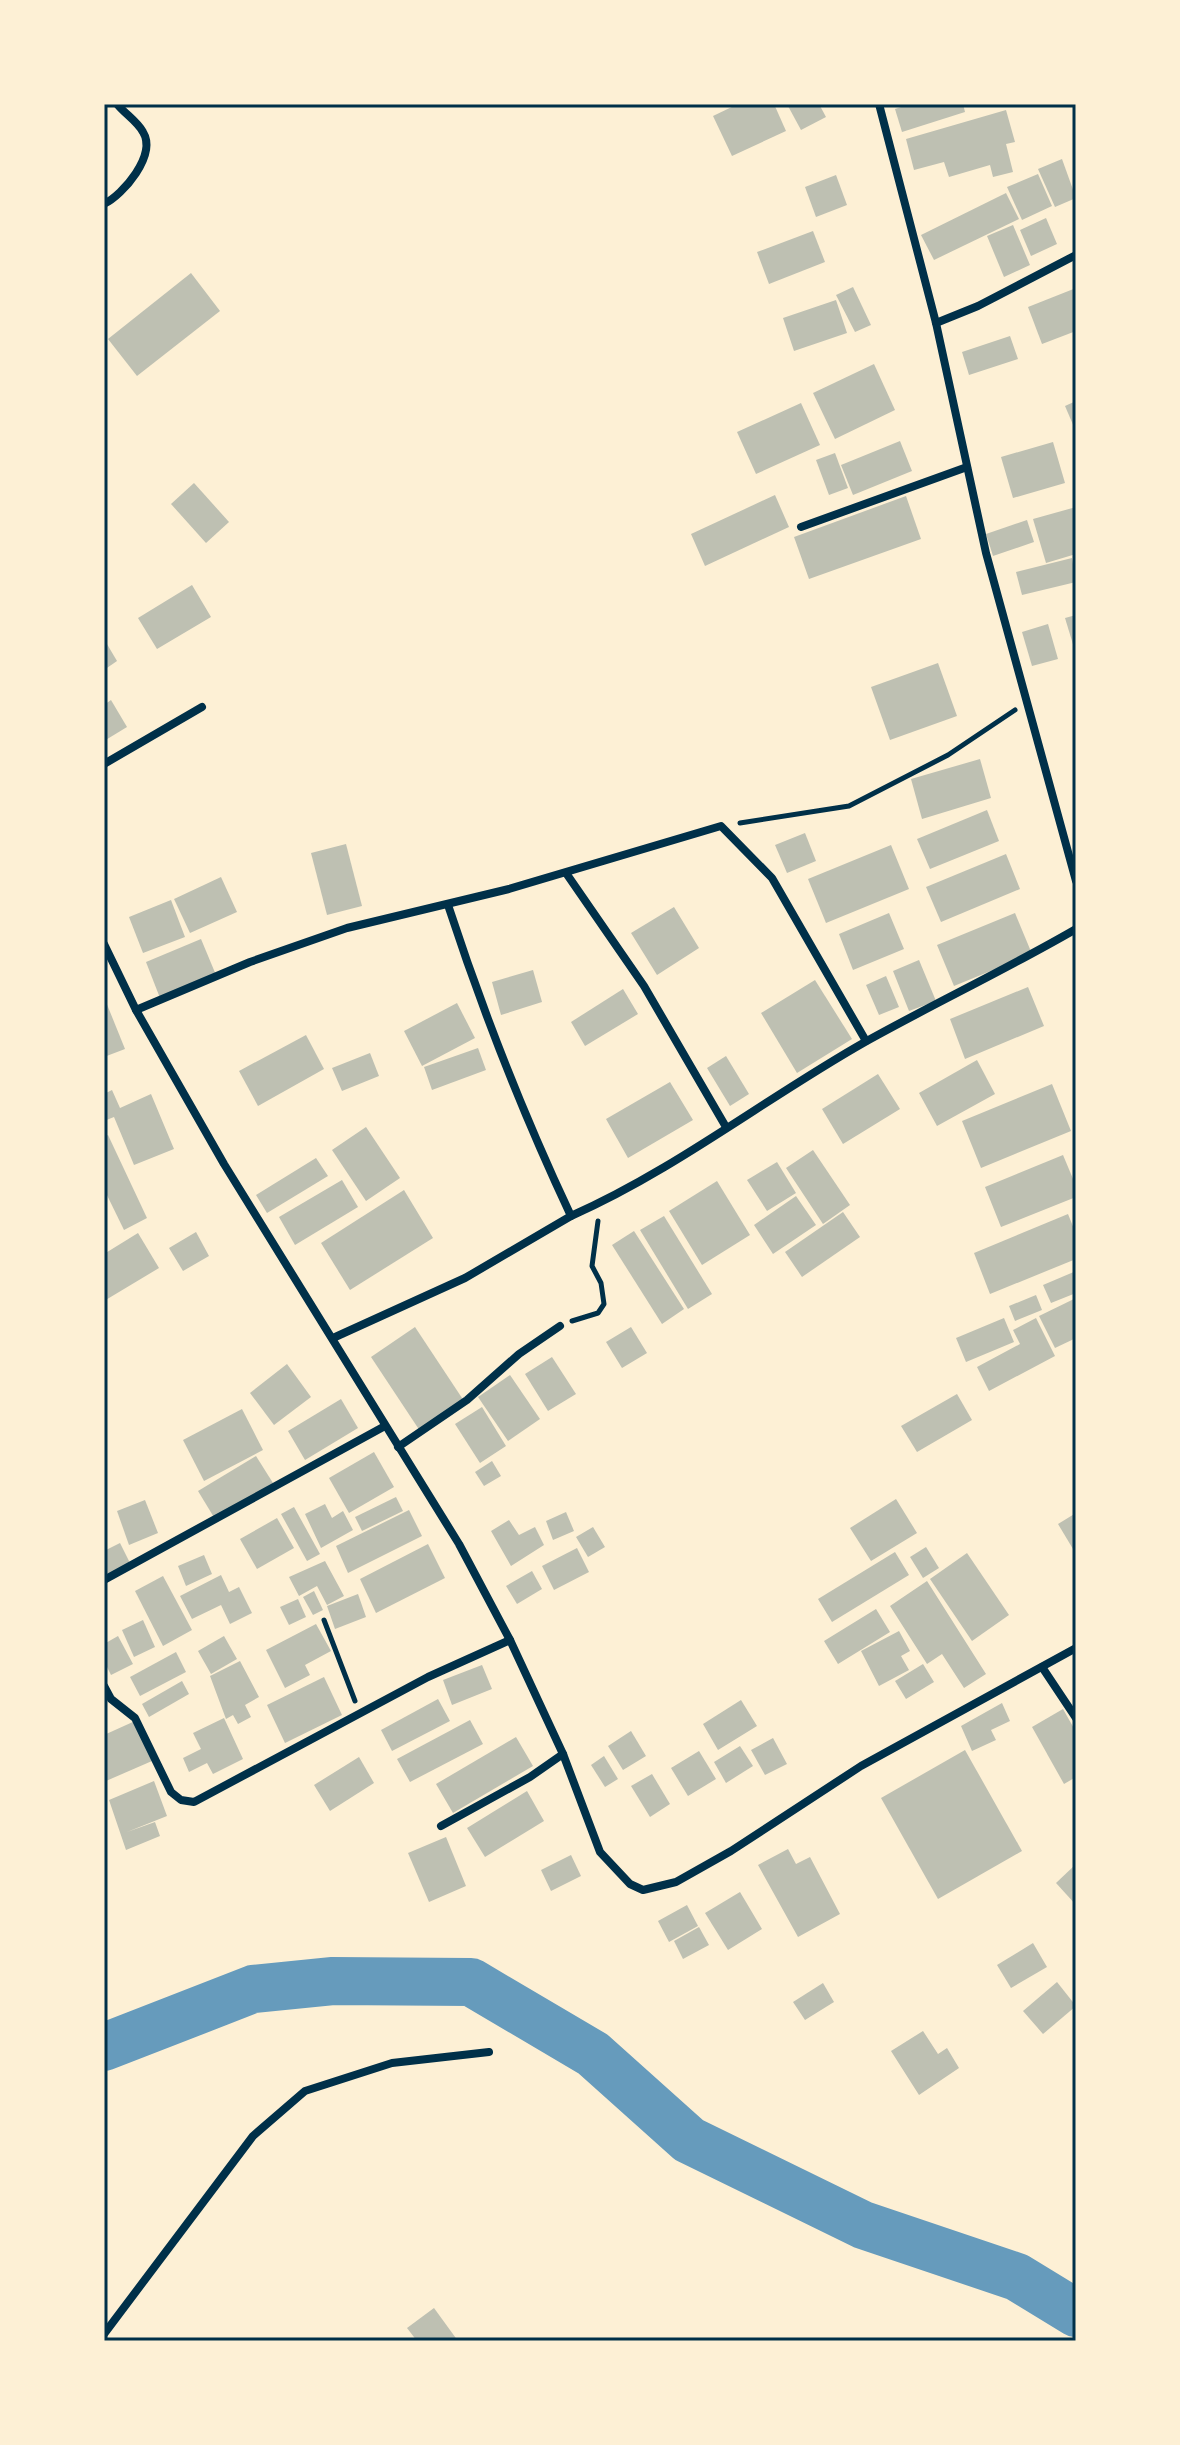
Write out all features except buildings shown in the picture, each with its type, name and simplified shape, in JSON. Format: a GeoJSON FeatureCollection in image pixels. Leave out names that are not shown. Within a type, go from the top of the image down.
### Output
{"type":"FeatureCollection","features":[{"type":"Feature","properties":{"kind":"street"},"geometry":{"type":"LineString","coordinates":[[104,204],[132,178],[146,148],[142,129],[117,104]]}},
{"type":"Feature","properties":{"kind":"street"},"geometry":{"type":"LineString","coordinates":[[879,104],[936,323],[967,467],[1026,703],[1076,881]]}},
{"type":"Feature","properties":{"kind":"street"},"geometry":{"type":"LineString","coordinates":[[936,323],[978,306],[1076,255]]}},
{"type":"Feature","properties":{"kind":"street"},"geometry":{"type":"LineString","coordinates":[[801,527],[967,467]]}},
{"type":"Feature","properties":{"kind":"street"},"geometry":{"type":"LineString","coordinates":[[104,764],[202,707]]}},
{"type":"Feature","properties":{"kind":"street"},"geometry":{"type":"LineString","coordinates":[[136,1010],[250,962],[347,928],[566,873],[721,826],[772,878],[866,1041]]}},
{"type":"Feature","properties":{"kind":"street"},"geometry":{"type":"LineString","coordinates":[[566,873],[644,986],[726,1127]]}},
{"type":"Feature","properties":{"kind":"street"},"geometry":{"type":"LineString","coordinates":[[448,905],[482,1009],[521,1109],[571,1216]]}},
{"type":"Feature","properties":{"kind":"street"},"geometry":{"type":"LineString","coordinates":[[333,1338],[465,1278],[571,1216],[600,1203],[866,1041],[1011,967],[1076,929]]}},
{"type":"Feature","properties":{"kind":"street"},"geometry":{"type":"LineString","coordinates":[[104,944],[136,1010],[231,1177],[459,1544],[510,1640],[563,1754],[600,1852],[613,1870],[643,1890],[676,1882],[861,1766],[1076,1648]]}},
{"type":"Feature","properties":{"kind":"street"},"geometry":{"type":"LineString","coordinates":[[398,1447],[467,1400],[519,1354],[560,1326]]}},
{"type":"Feature","properties":{"kind":"street"},"geometry":{"type":"LineString","coordinates":[[104,1580],[385,1426]]}},
{"type":"Feature","properties":{"kind":"street"},"geometry":{"type":"LineString","coordinates":[[104,1686],[111,1699],[135,1718],[171,1792],[181,1800],[194,1802],[360,1713],[510,1640]]}},
{"type":"Feature","properties":{"kind":"street"},"geometry":{"type":"LineString","coordinates":[[1042,1667],[1076,1718]]}},
{"type":"Feature","properties":{"kind":"street"},"geometry":{"type":"LineString","coordinates":[[441,1826],[563,1754]]}},
{"type":"Feature","properties":{"kind":"street"},"geometry":{"type":"LineString","coordinates":[[104,2334],[253,2136],[305,2091],[392,2063],[489,2052]]}},
{"type":"Feature","properties":{"kind":"path"},"geometry":{"type":"LineString","coordinates":[[721,826],[849,806],[948,755],[1026,703]]}},
{"type":"Feature","properties":{"kind":"path"},"geometry":{"type":"LineString","coordinates":[[560,1326],[598,1313],[604,1304],[601,1283],[592,1266],[600,1203]]}},
{"type":"Feature","properties":{"kind":"path"},"geometry":{"type":"LineString","coordinates":[[324,1620],[360,1713]]}},
{"type":"Feature","properties":{"kind":"waterway"},"geometry":{"type":"LineString","coordinates":[[104,2047],[253,1989],[333,1981],[471,1982],[593,2054],[689,2140],[863,2225],[1017,2277],[1076,2313]]}}]}
